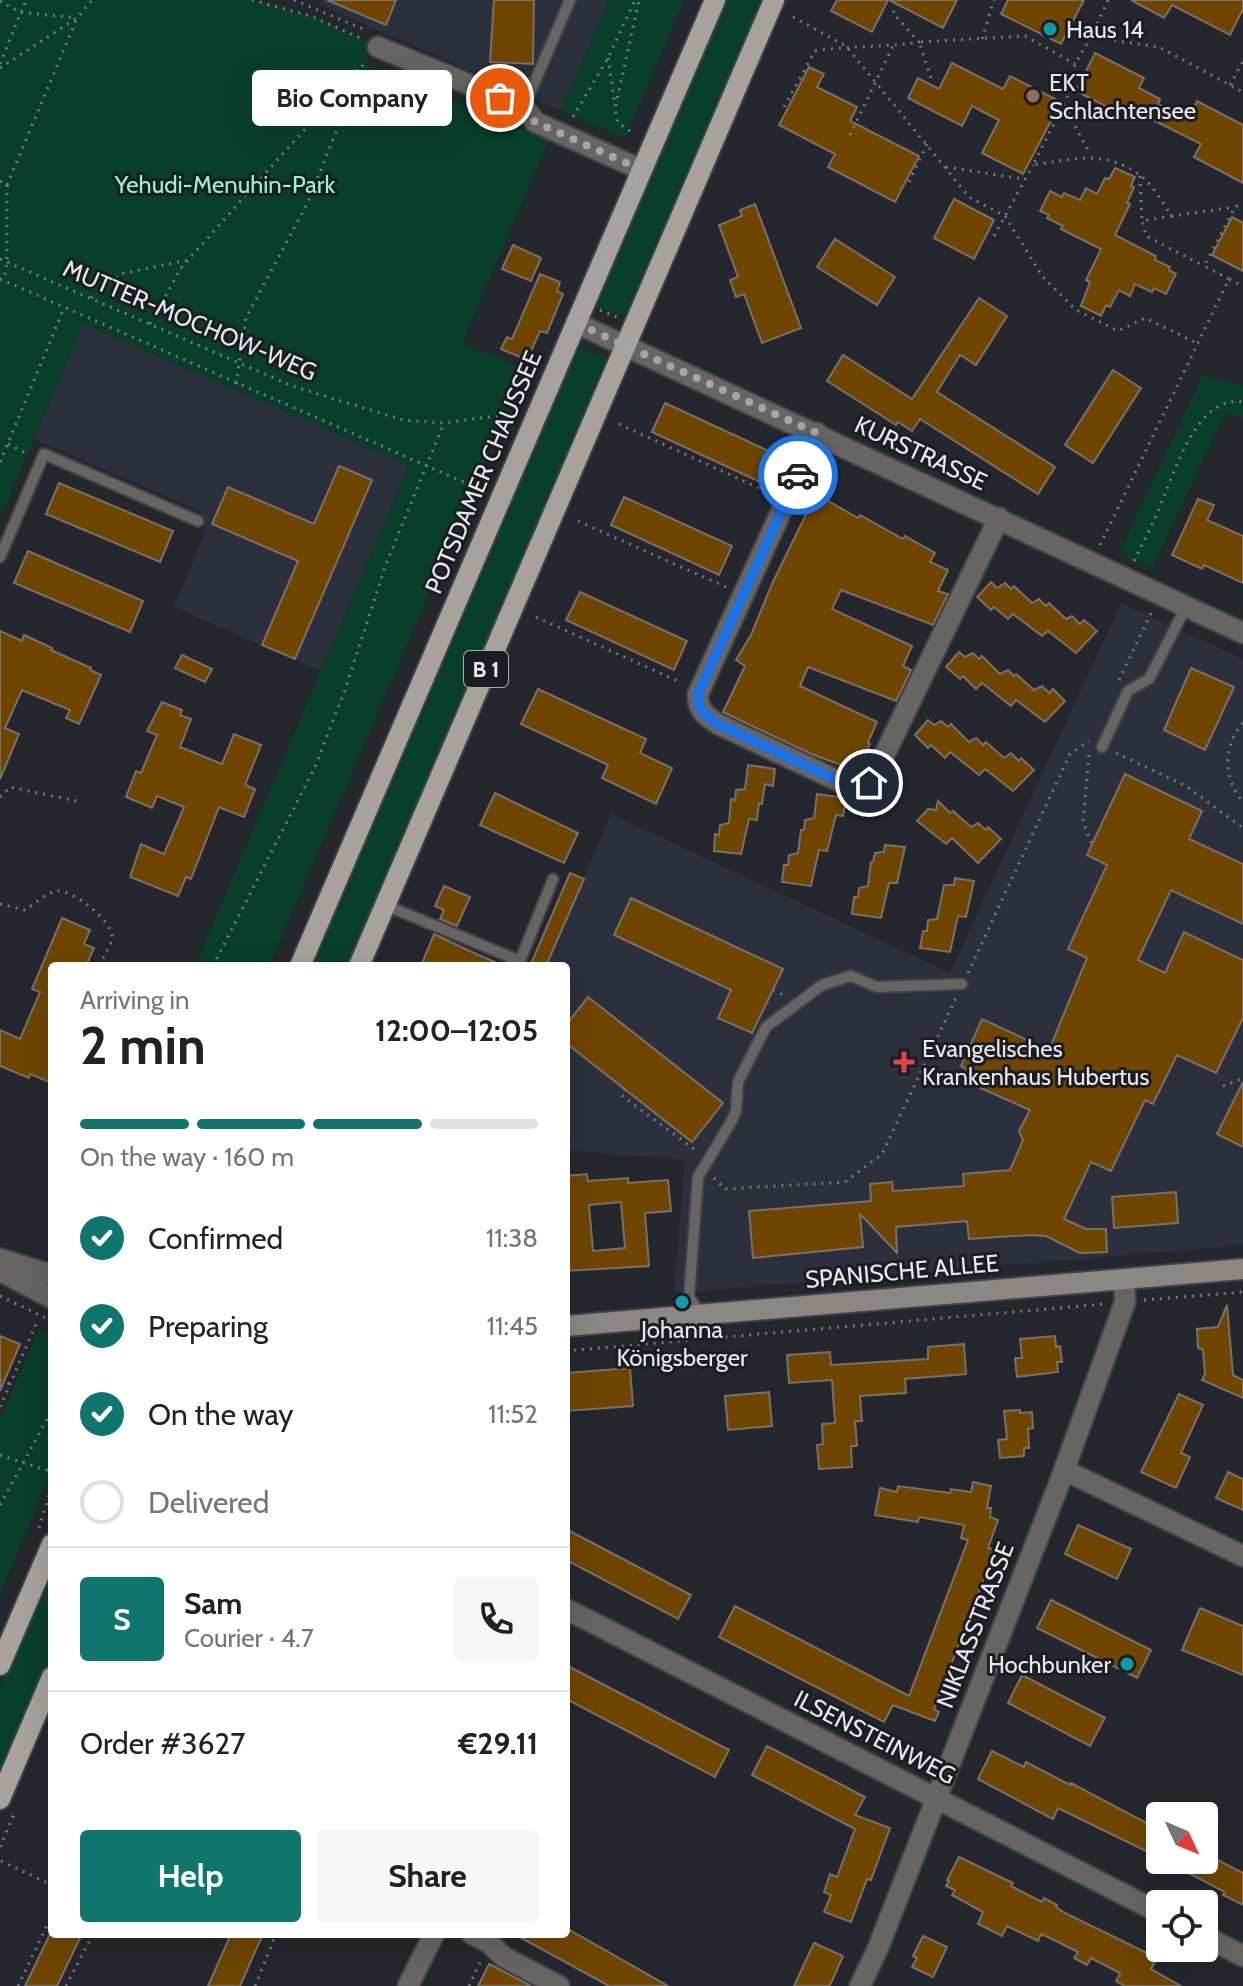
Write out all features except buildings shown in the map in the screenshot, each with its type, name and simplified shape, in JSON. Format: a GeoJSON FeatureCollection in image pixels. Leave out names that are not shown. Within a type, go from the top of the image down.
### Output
{"type":"FeatureCollection","features":[{"type":"Feature","properties":{"kind":"main road","name":"POTSDAMER CHAUSSEE"},"geometry":{"type":"LineString","coordinates":[[302,962],[715,0]]}},
{"type":"Feature","properties":{"kind":"main road","name":"B 1"},"geometry":{"type":"LineString","coordinates":[[361,962],[774,0]]}},
{"type":"Feature","properties":{"kind":"main road","name":"SPANISCHE ALLEE"},"geometry":{"type":"LineString","coordinates":[[570,1326],[1243,1269]]}},
{"type":"Feature","properties":{"kind":"main road"},"geometry":{"type":"LineString","coordinates":[[0,1665],[48,1553]]}},
{"type":"Feature","properties":{"kind":"main road"},"geometry":{"type":"LineString","coordinates":[[0,1799],[48,1686]]}},
{"type":"Feature","properties":{"kind":"street"},"geometry":{"type":"LineString","coordinates":[[374,45],[524,107],[535,122],[642,170]]}},
{"type":"Feature","properties":{"kind":"street","name":"KURSTRASSE"},"geometry":{"type":"LineString","coordinates":[[576,323],[1243,633]]}},
{"type":"Feature","properties":{"kind":"street"},"geometry":{"type":"LineString","coordinates":[[817,433],[698,694],[698,701],[701,711],[718,724],[834,779],[859,788],[869,783],[999,518]]}},
{"type":"Feature","properties":{"kind":"street"},"geometry":{"type":"LineString","coordinates":[[0,1259],[48,1274]]}},
{"type":"Feature","properties":{"kind":"street"},"geometry":{"type":"LineString","coordinates":[[0,1271],[48,1296]]}},
{"type":"Feature","properties":{"kind":"street","name":"NIKLASSTRASSE"},"geometry":{"type":"LineString","coordinates":[[860,1986],[878,1948],[1064,1470],[1125,1302],[1124,1279]]}},
{"type":"Feature","properties":{"kind":"street"},"geometry":{"type":"LineString","coordinates":[[1064,1470],[1243,1556]]}},
{"type":"Feature","properties":{"kind":"street","name":"ILSENSTEINWEG"},"geometry":{"type":"LineString","coordinates":[[570,1611],[1146,1906]]}},
{"type":"Feature","properties":{"kind":"street"},"geometry":{"type":"LineString","coordinates":[[408,1986],[432,1938]]}},
{"type":"Feature","properties":{"kind":"street"},"geometry":{"type":"LineString","coordinates":[[481,1938],[504,1957],[559,1986]]}},
{"type":"Feature","properties":{"kind":"street"},"geometry":{"type":"LineString","coordinates":[[1218,1943],[1243,1956]]}},
{"type":"Feature","properties":{"kind":"lane"},"geometry":{"type":"LineString","coordinates":[[524,107],[570,0]]}},
{"type":"Feature","properties":{"kind":"lane"},"geometry":{"type":"LineString","coordinates":[[0,557],[44,454],[198,521]]}},
{"type":"Feature","properties":{"kind":"lane"},"geometry":{"type":"LineString","coordinates":[[1102,747],[1128,691],[1149,679],[1186,607]]}},
{"type":"Feature","properties":{"kind":"lane"},"geometry":{"type":"LineString","coordinates":[[520,962],[553,879]]}},
{"type":"Feature","properties":{"kind":"lane"},"geometry":{"type":"LineString","coordinates":[[385,905],[514,962]]}},
{"type":"Feature","properties":{"kind":"lane"},"geometry":{"type":"LineString","coordinates":[[701,1314],[689,1297],[698,1177],[736,1111],[738,1082],[760,1034],[822,985],[851,976],[877,987],[962,984]]}},
{"type":"Feature","properties":{"kind":"path"},"geometry":{"type":"LineString","coordinates":[[0,66],[26,0]]}},
{"type":"Feature","properties":{"kind":"path"},"geometry":{"type":"LineString","coordinates":[[2,280],[7,262],[7,185],[77,18],[92,0]]}},
{"type":"Feature","properties":{"kind":"path"},"geometry":{"type":"LineString","coordinates":[[252,0],[311,16],[374,45]]}},
{"type":"Feature","properties":{"kind":"path"},"geometry":{"type":"LineString","coordinates":[[236,384],[246,318],[308,202],[363,63],[374,45],[373,33],[294,0]]}},
{"type":"Feature","properties":{"kind":"path"},"geometry":{"type":"LineString","coordinates":[[314,6],[317,0]]}},
{"type":"Feature","properties":{"kind":"path"},"geometry":{"type":"LineString","coordinates":[[563,134],[608,58],[637,0]]}},
{"type":"Feature","properties":{"kind":"path"},"geometry":{"type":"LineString","coordinates":[[615,109],[637,0]]}},
{"type":"Feature","properties":{"kind":"path"},"geometry":{"type":"LineString","coordinates":[[982,39],[994,0]]}},
{"type":"Feature","properties":{"kind":"path"},"geometry":{"type":"LineString","coordinates":[[994,236],[1064,105],[1075,64],[1108,0]]}},
{"type":"Feature","properties":{"kind":"path"},"geometry":{"type":"LineString","coordinates":[[0,1],[19,12],[77,18]]}},
{"type":"Feature","properties":{"kind":"path"},"geometry":{"type":"LineString","coordinates":[[897,4],[893,13],[919,42],[931,78]]}},
{"type":"Feature","properties":{"kind":"path"},"geometry":{"type":"LineString","coordinates":[[793,17],[846,46],[969,197],[1005,216],[1042,276],[1076,310],[1118,331],[1145,318],[1197,343]]}},
{"type":"Feature","properties":{"kind":"path"},"geometry":{"type":"LineString","coordinates":[[0,66],[77,18]]}},
{"type":"Feature","properties":{"kind":"path"},"geometry":{"type":"LineString","coordinates":[[784,107],[815,51],[846,46],[893,46],[1025,36],[1075,64]]}},
{"type":"Feature","properties":{"kind":"path"},"geometry":{"type":"LineString","coordinates":[[1091,37],[1159,47],[1243,92]]}},
{"type":"Feature","properties":{"kind":"path"},"geometry":{"type":"LineString","coordinates":[[850,135],[893,46]]}},
{"type":"Feature","properties":{"kind":"path"},"geometry":{"type":"LineString","coordinates":[[608,58],[618,123],[630,131]]}},
{"type":"Feature","properties":{"kind":"path"},"geometry":{"type":"LineString","coordinates":[[1230,85],[1243,62]]}},
{"type":"Feature","properties":{"kind":"path"},"geometry":{"type":"LineString","coordinates":[[150,324],[172,281],[188,260],[363,63]]}},
{"type":"Feature","properties":{"kind":"path"},"geometry":{"type":"LineString","coordinates":[[1064,105],[1091,156]]}},
{"type":"Feature","properties":{"kind":"path"},"geometry":{"type":"LineString","coordinates":[[909,182],[927,144]]}},
{"type":"Feature","properties":{"kind":"path"},"geometry":{"type":"LineString","coordinates":[[1033,165],[1091,156],[1117,162],[1140,176],[1172,216]]}},
{"type":"Feature","properties":{"kind":"path"},"geometry":{"type":"LineString","coordinates":[[946,167],[1024,179]]}},
{"type":"Feature","properties":{"kind":"path"},"geometry":{"type":"LineString","coordinates":[[1140,176],[1142,221],[1146,236],[1243,286]]}},
{"type":"Feature","properties":{"kind":"path"},"geometry":{"type":"LineString","coordinates":[[0,181],[7,185]]}},
{"type":"Feature","properties":{"kind":"path"},"geometry":{"type":"LineString","coordinates":[[1142,221],[1235,207],[1243,203]]}},
{"type":"Feature","properties":{"kind":"path"},"geometry":{"type":"LineString","coordinates":[[1204,266],[1235,207]]}},
{"type":"Feature","properties":{"kind":"path","name":"MUTTER-MOCHOW-WEG"},"geometry":{"type":"LineString","coordinates":[[0,259],[292,386],[403,420],[444,423],[509,414]]}},
{"type":"Feature","properties":{"kind":"path"},"geometry":{"type":"LineString","coordinates":[[91,298],[120,274],[188,260]]}},
{"type":"Feature","properties":{"kind":"path"},"geometry":{"type":"LineString","coordinates":[[1099,549],[1229,279]]}},
{"type":"Feature","properties":{"kind":"path","name":"MUTTER-MOCHOW-WEG"},"geometry":{"type":"LineString","coordinates":[[2,280],[484,491]]}},
{"type":"Feature","properties":{"kind":"path"},"geometry":{"type":"LineString","coordinates":[[592,307],[626,321]]}},
{"type":"Feature","properties":{"kind":"path"},"geometry":{"type":"LineString","coordinates":[[0,462],[64,308]]}},
{"type":"Feature","properties":{"kind":"path"},"geometry":{"type":"LineString","coordinates":[[1132,564],[1181,454],[1199,423],[1220,405],[1234,400],[1243,402]]}},
{"type":"Feature","properties":{"kind":"path"},"geometry":{"type":"LineString","coordinates":[[215,962],[315,767],[345,690],[386,564],[444,423]]}},
{"type":"Feature","properties":{"kind":"path"},"geometry":{"type":"LineString","coordinates":[[619,424],[781,498]]}},
{"type":"Feature","properties":{"kind":"path"},"geometry":{"type":"LineString","coordinates":[[8,444],[41,460]]}},
{"type":"Feature","properties":{"kind":"path"},"geometry":{"type":"LineString","coordinates":[[578,521],[737,592]]}},
{"type":"Feature","properties":{"kind":"path"},"geometry":{"type":"LineString","coordinates":[[1115,687],[1153,608]]}},
{"type":"Feature","properties":{"kind":"path"},"geometry":{"type":"LineString","coordinates":[[536,617],[693,688]]}},
{"type":"Feature","properties":{"kind":"path"},"geometry":{"type":"LineString","coordinates":[[1243,723],[1231,742],[1228,756],[1232,785],[1243,802]]}},
{"type":"Feature","properties":{"kind":"path"},"geometry":{"type":"LineString","coordinates":[[625,1089],[621,1095],[705,1163],[725,1189],[845,1182],[882,1154],[1070,754],[1090,740],[1083,822],[1092,845]]}},
{"type":"Feature","properties":{"kind":"path"},"geometry":{"type":"LineString","coordinates":[[1102,747],[1186,786],[1243,828]]}},
{"type":"Feature","properties":{"kind":"path"},"geometry":{"type":"LineString","coordinates":[[0,797],[10,787],[81,802]]}},
{"type":"Feature","properties":{"kind":"path"},"geometry":{"type":"LineString","coordinates":[[0,904],[25,910],[50,892],[60,890],[75,896],[109,927],[112,938],[101,962]]}},
{"type":"Feature","properties":{"kind":"path"},"geometry":{"type":"LineString","coordinates":[[1223,1086],[1243,1078]]}},
{"type":"Feature","properties":{"kind":"path"},"geometry":{"type":"LineString","coordinates":[[1137,1301],[1243,1292]]}},
{"type":"Feature","properties":{"kind":"path"},"geometry":{"type":"LineString","coordinates":[[0,1296],[48,1319]]}},
{"type":"Feature","properties":{"kind":"path"},"geometry":{"type":"LineString","coordinates":[[570,1351],[1111,1303]]}},
{"type":"Feature","properties":{"kind":"path"},"geometry":{"type":"LineString","coordinates":[[0,1407],[37,1322]]}},
{"type":"Feature","properties":{"kind":"path"},"geometry":{"type":"LineString","coordinates":[[0,1380],[10,1384]]}},
{"type":"Feature","properties":{"kind":"path"},"geometry":{"type":"LineString","coordinates":[[0,1505],[48,1417]]}},
{"type":"Feature","properties":{"kind":"path"},"geometry":{"type":"LineString","coordinates":[[0,1455],[48,1471]]}},
{"type":"Feature","properties":{"kind":"path"},"geometry":{"type":"LineString","coordinates":[[1,1861],[48,1883]]}},
{"type":"Feature","properties":{"kind":"path"},"geometry":{"type":"LineString","coordinates":[[18,1986],[48,1923]]}},
{"type":"Feature","properties":{"kind":"path"},"geometry":{"type":"LineString","coordinates":[[66,1986],[91,1938]]}},
{"type":"Feature","properties":{"kind":"path"},"geometry":{"type":"LineString","coordinates":[[255,1986],[274,1938]]}},
{"type":"Feature","properties":{"kind":"path"},"geometry":{"type":"LineString","coordinates":[[469,1986],[481,1938]]}},
{"type":"Feature","properties":{"kind":"shaded area"},"geometry":{"type":"Polygon","coordinates":[[[322,0],[609,0],[561,111],[320,5],[322,0]]]}},
{"type":"Feature","properties":{"kind":"shaded area"},"geometry":{"type":"Polygon","coordinates":[[[83,324],[409,465],[321,671],[174,607],[205,533],[205,520],[197,510],[34,439],[83,324]]]}},
{"type":"Feature","properties":{"kind":"shaded area","name":"Evangelisches Krankenhaus Hubertus"},"geometry":{"type":"Polygon","coordinates":[[[1121,603],[1243,659],[1243,1245],[674,1293],[685,1160],[570,1150],[570,962],[548,962],[611,814],[950,973],[1121,603]]]}},
{"type":"Feature","properties":{"kind":"green space","name":"Yehudi-Menuhin-Park"},"geometry":{"type":"Polygon","coordinates":[[[0,0],[252,0],[311,16],[370,43],[364,63],[549,140],[462,343],[525,369],[271,962],[197,962],[409,465],[84,324],[0,517],[0,0]]]}},
{"type":"Feature","properties":{"kind":"green space"},"geometry":{"type":"Polygon","coordinates":[[[609,0],[684,0],[625,138],[561,111],[609,0]]]}},
{"type":"Feature","properties":{"kind":"green space"},"geometry":{"type":"Polygon","coordinates":[[[725,0],[765,0],[627,318],[594,304],[725,0]]]}},
{"type":"Feature","properties":{"kind":"green space"},"geometry":{"type":"Polygon","coordinates":[[[575,345],[610,360],[352,962],[311,962],[575,345]]]}},
{"type":"Feature","properties":{"kind":"green space"},"geometry":{"type":"Polygon","coordinates":[[[1203,375],[1243,386],[1243,419],[1226,411],[1152,568],[1119,553],[1203,375]]]}},
{"type":"Feature","properties":{"kind":"green space"},"geometry":{"type":"Polygon","coordinates":[[[39,1329],[48,1333],[48,1481],[0,1593],[0,1420],[39,1329]]]}},
{"type":"Feature","properties":{"kind":"green space"},"geometry":{"type":"Polygon","coordinates":[[[48,1574],[48,1665],[0,1777],[0,1686],[48,1574]]]}},
{"type":"Feature","properties":{"kind":"way so far"},"geometry":{"type":"LineString","coordinates":[[500,98],[524,107],[535,122],[642,170],[576,323],[817,433],[798,475]]}},
{"type":"Feature","properties":{"kind":"place","name":"Haus 14"},"geometry":{"type":"Point","coordinates":[1050,29]}},
{"type":"Feature","properties":{"kind":"place","name":"EKT Schlachtensee"},"geometry":{"type":"Point","coordinates":[1033,96]}},
{"type":"Feature","properties":{"kind":"place","name":"Bio Company"},"geometry":{"type":"Point","coordinates":[500,98]}},
{"type":"Feature","properties":{"kind":"place","name":"Evangelisches Krankenhaus Hubertus"},"geometry":{"type":"Point","coordinates":[904,1062]}},
{"type":"Feature","properties":{"kind":"place","name":"Johanna Königsberger"},"geometry":{"type":"Point","coordinates":[682,1302]}},
{"type":"Feature","properties":{"kind":"place","name":"Hochbunker"},"geometry":{"type":"Point","coordinates":[1127,1664]}},
{"type":"Feature","properties":{"kind":"route"},"geometry":{"type":"LineString","coordinates":[[798,475],[698,694],[698,701],[706,717],[718,724],[847,785],[859,788],[869,783]]}}]}
